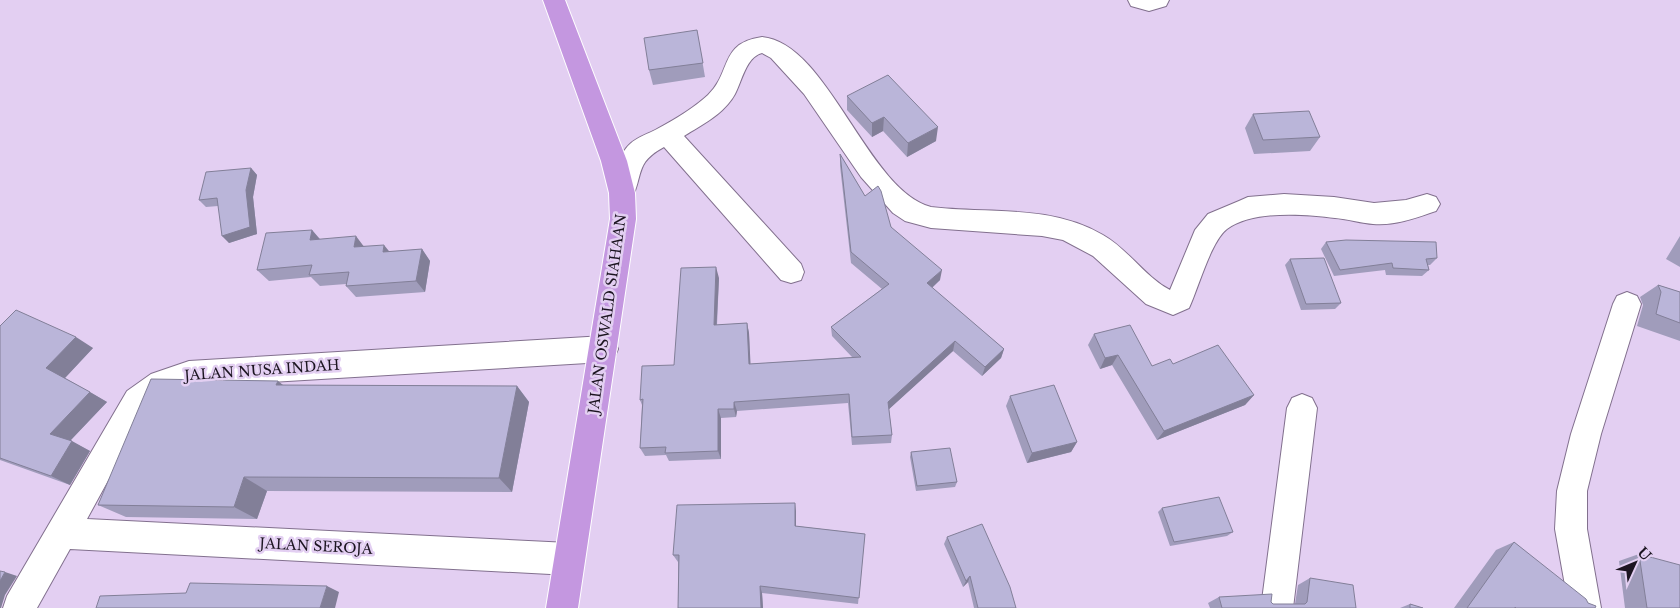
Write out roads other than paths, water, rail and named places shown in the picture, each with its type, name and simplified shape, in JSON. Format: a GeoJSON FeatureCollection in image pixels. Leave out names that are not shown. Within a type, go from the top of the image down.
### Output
{"type":"FeatureCollection","features":[{"type":"Feature","properties":{"kind":"highway","name":"JALAN OSWALD SIAHAAN"},"geometry":{"type":"LineString","coordinates":[[554,0],[614,161],[622,193],[623,219],[562,608]]}},
{"type":"Feature","properties":{"kind":"street"},"geometry":{"type":"LineString","coordinates":[[1139,0],[1149,3],[1158,0]]}},
{"type":"Feature","properties":{"kind":"street"},"geometry":{"type":"LineString","coordinates":[[622,193],[632,156],[647,143],[666,135],[712,104],[721,96],[743,53],[751,47],[761,45],[778,50],[802,75],[874,174],[902,207],[916,215],[932,218],[1011,222],[1056,227],[1087,238],[1107,252],[1155,296],[1173,304],[1179,300],[1182,294],[1204,238],[1217,222],[1248,208],[1284,204],[1334,207],[1374,214],[1406,211],[1427,204]]}},
{"type":"Feature","properties":{"kind":"street"},"geometry":{"type":"LineString","coordinates":[[666,135],[678,145],[791,272]]}},
{"type":"Feature","properties":{"kind":"street"},"geometry":{"type":"LineString","coordinates":[[1586,608],[1571,529],[1572,491],[1586,434],[1627,304]]}},
{"type":"Feature","properties":{"kind":"street","name":"JALAN NUSA INDAH"},"geometry":{"type":"LineString","coordinates":[[19,608],[137,400],[150,387],[169,378],[188,374],[604,349]]}},
{"type":"Feature","properties":{"kind":"street"},"geometry":{"type":"LineString","coordinates":[[1277,608],[1302,408]]}},
{"type":"Feature","properties":{"kind":"street","name":"JALAN SEROJA"},"geometry":{"type":"LineString","coordinates":[[63,533],[569,559]]}}]}
